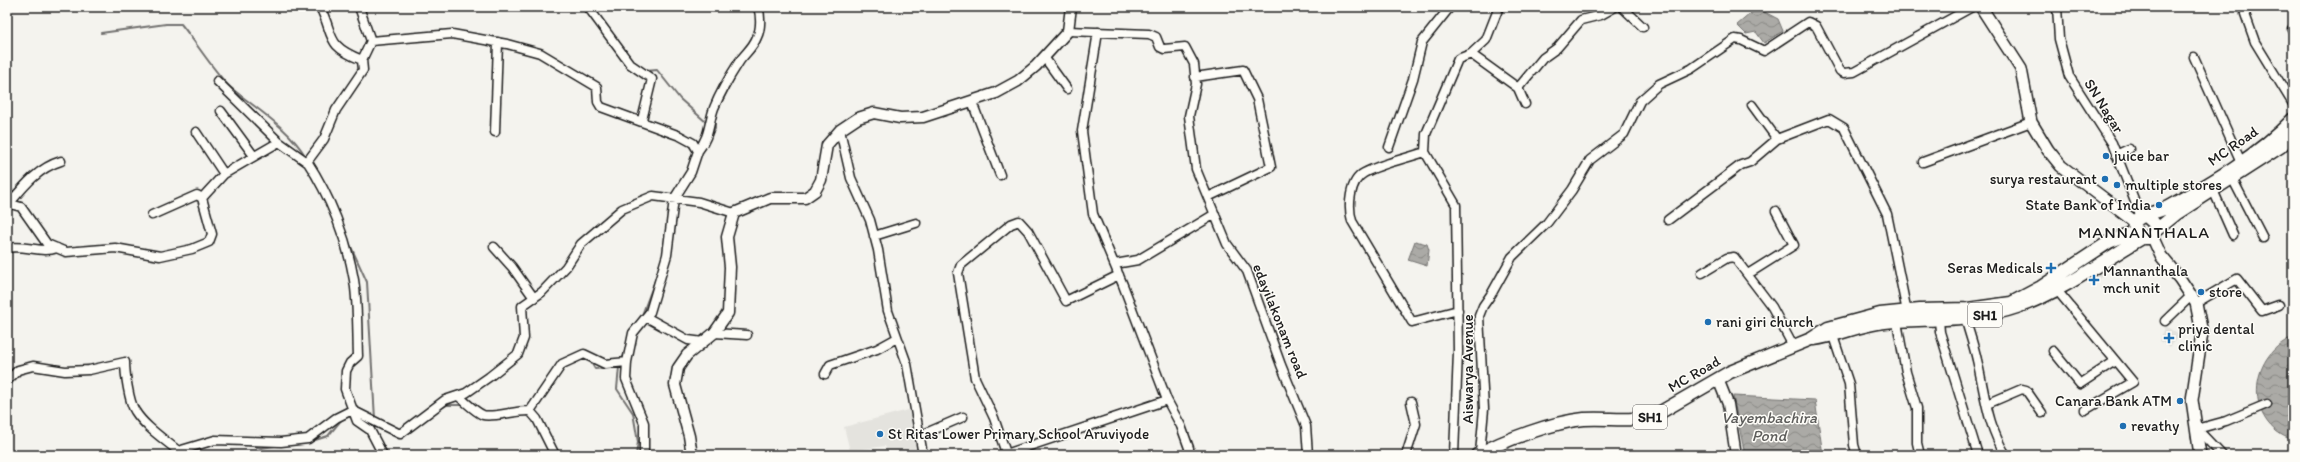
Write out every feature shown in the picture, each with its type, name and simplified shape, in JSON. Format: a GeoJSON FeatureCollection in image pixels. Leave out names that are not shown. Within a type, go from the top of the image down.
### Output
{"type":"FeatureCollection","features":[{"type":"Feature","properties":{"kind":"main road"},"geometry":{"type":"LineString","coordinates":[[1981,7],[2021,69],[2031,122],[2048,150],[2061,166],[2144,227],[2161,256],[2193,299],[2202,333],[2192,400],[2200,455]]}},
{"type":"Feature","properties":{"kind":"main road","name":"MC Road"},"geometry":{"type":"LineString","coordinates":[[1811,339],[1833,336],[1859,327],[1897,322],[1965,318],[2017,307],[2056,289],[2144,227],[2167,208],[2241,162],[2280,132],[2293,119]]}},
{"type":"Feature","properties":{"kind":"main road","name":"MC Road"},"geometry":{"type":"LineString","coordinates":[[1479,454],[1506,440],[1583,419],[1635,420],[1647,418],[1659,413],[1718,379],[1811,339],[1828,328],[1861,318],[1907,312],[1968,310],[2011,302],[2041,287],[2109,242],[2144,227],[2213,190],[2280,147],[2293,134]]}},
{"type":"Feature","properties":{"kind":"street"},"geometry":{"type":"LineString","coordinates":[[320,7],[334,43],[348,55],[362,60]]}},
{"type":"Feature","properties":{"kind":"street"},"geometry":{"type":"LineString","coordinates":[[308,160],[324,139],[336,110],[363,70],[362,60],[371,41],[359,7]]}},
{"type":"Feature","properties":{"kind":"street"},"geometry":{"type":"LineString","coordinates":[[644,455],[644,423],[626,379],[626,362],[633,333],[650,312],[667,255],[674,199],[692,172],[698,151],[710,126],[714,107],[728,81],[758,36],[760,16],[758,7]]}},
{"type":"Feature","properties":{"kind":"street"},"geometry":{"type":"LineString","coordinates":[[352,410],[379,425],[400,434],[445,400],[466,394],[518,354],[524,338],[522,306],[542,292],[566,267],[581,244],[606,220],[622,209],[653,196],[698,202],[734,213],[770,198],[805,198],[815,191],[821,180],[827,145],[840,130],[858,118],[874,113],[900,118],[923,118],[996,93],[1018,81],[1044,57],[1068,31],[1071,7]]}},
{"type":"Feature","properties":{"kind":"street"},"geometry":{"type":"LineString","coordinates":[[1389,147],[1413,79],[1422,42],[1450,7]]}},
{"type":"Feature","properties":{"kind":"street"},"geometry":{"type":"LineString","coordinates":[[1454,455],[1458,310],[1456,205],[1425,152],[1426,134],[1458,59],[1471,54],[1486,40],[1498,7]]}},
{"type":"Feature","properties":{"kind":"street"},"geometry":{"type":"LineString","coordinates":[[1518,88],[1543,58],[1557,48],[1581,20],[1601,15],[1615,7]]}},
{"type":"Feature","properties":{"kind":"street"},"geometry":{"type":"LineString","coordinates":[[1622,7],[1643,27]]}},
{"type":"Feature","properties":{"kind":"street","name":"Aiswarya Avenue"},"geometry":{"type":"LineString","coordinates":[[1479,454],[1484,409],[1480,311],[1512,257],[1547,224],[1572,190],[1590,160],[1624,134],[1640,100],[1659,84],[1691,69],[1735,39],[1741,40],[1764,51],[1808,22],[1816,26],[1840,70],[1848,74],[1972,7]]}},
{"type":"Feature","properties":{"kind":"street","name":"SN Nagar"},"geometry":{"type":"LineString","coordinates":[[2057,7],[2059,39],[2069,76],[2112,143],[2144,227]]}},
{"type":"Feature","properties":{"kind":"street"},"geometry":{"type":"LineString","coordinates":[[592,11],[630,64],[652,79],[642,120]]}},
{"type":"Feature","properties":{"kind":"street"},"geometry":{"type":"LineString","coordinates":[[2245,14],[2254,42],[2293,104]]}},
{"type":"Feature","properties":{"kind":"street","name":"edayilakonam road"},"geometry":{"type":"LineString","coordinates":[[1068,31],[1149,34],[1156,37],[1160,47],[1164,49],[1185,47],[1194,64],[1195,77],[1189,116],[1196,169],[1227,244],[1247,271],[1281,365],[1306,426],[1308,455]]}},
{"type":"Feature","properties":{"kind":"street"},"geometry":{"type":"LineString","coordinates":[[1098,32],[1082,130],[1093,214],[1115,264],[1167,400],[1189,448],[1189,455]]}},
{"type":"Feature","properties":{"kind":"street"},"geometry":{"type":"LineString","coordinates":[[371,41],[452,34],[498,42],[540,53],[597,87],[598,102],[601,107],[642,120],[680,136],[693,143],[698,151]]}},
{"type":"Feature","properties":{"kind":"street"},"geometry":{"type":"LineString","coordinates":[[496,132],[498,42]]}},
{"type":"Feature","properties":{"kind":"street"},"geometry":{"type":"LineString","coordinates":[[1471,54],[1518,88],[1525,104]]}},
{"type":"Feature","properties":{"kind":"street"},"geometry":{"type":"LineString","coordinates":[[1044,57],[1067,89]]}},
{"type":"Feature","properties":{"kind":"street"},"geometry":{"type":"LineString","coordinates":[[2194,58],[2241,162]]}},
{"type":"Feature","properties":{"kind":"street"},"geometry":{"type":"LineString","coordinates":[[1195,77],[1243,70],[1257,99],[1271,167],[1208,197]]}},
{"type":"Feature","properties":{"kind":"street"},"geometry":{"type":"LineString","coordinates":[[217,81],[279,142],[308,160],[329,200],[339,224],[354,280],[358,356],[350,363],[346,371],[345,389],[357,421],[370,430],[383,455]]}},
{"type":"Feature","properties":{"kind":"street"},"geometry":{"type":"LineString","coordinates":[[972,102],[1000,175]]}},
{"type":"Feature","properties":{"kind":"street"},"geometry":{"type":"LineString","coordinates":[[1752,105],[1777,139]]}},
{"type":"Feature","properties":{"kind":"street"},"geometry":{"type":"LineString","coordinates":[[221,111],[254,156]]}},
{"type":"Feature","properties":{"kind":"street"},"geometry":{"type":"LineString","coordinates":[[1668,220],[1741,165],[1750,162],[1777,139],[1828,119],[1844,128],[1887,214],[1907,312]]}},
{"type":"Feature","properties":{"kind":"street"},"geometry":{"type":"LineString","coordinates":[[1923,162],[2031,122]]}},
{"type":"Feature","properties":{"kind":"street"},"geometry":{"type":"LineString","coordinates":[[840,130],[851,178],[870,220],[878,250],[888,311],[908,364],[923,455]]}},
{"type":"Feature","properties":{"kind":"street"},"geometry":{"type":"LineString","coordinates":[[196,132],[224,174]]}},
{"type":"Feature","properties":{"kind":"street"},"geometry":{"type":"LineString","coordinates":[[202,198],[224,174],[279,142]]}},
{"type":"Feature","properties":{"kind":"street"},"geometry":{"type":"LineString","coordinates":[[2116,154],[2129,149]]}},
{"type":"Feature","properties":{"kind":"street"},"geometry":{"type":"LineString","coordinates":[[1425,152],[1362,174],[1353,186],[1349,210],[1352,221],[1412,322],[1458,310]]}},
{"type":"Feature","properties":{"kind":"street"},"geometry":{"type":"LineString","coordinates":[[8,204],[50,164],[61,161]]}},
{"type":"Feature","properties":{"kind":"street"},"geometry":{"type":"LineString","coordinates":[[2232,178],[2263,238]]}},
{"type":"Feature","properties":{"kind":"street"},"geometry":{"type":"LineString","coordinates":[[2213,190],[2233,234]]}},
{"type":"Feature","properties":{"kind":"street"},"geometry":{"type":"LineString","coordinates":[[8,204],[21,207],[47,244],[66,252],[115,248],[160,256],[192,249],[209,242],[212,234],[202,198],[197,195],[152,215]]}},
{"type":"Feature","properties":{"kind":"street"},"geometry":{"type":"LineString","coordinates":[[1748,274],[1794,245],[1776,211]]}},
{"type":"Feature","properties":{"kind":"street"},"geometry":{"type":"LineString","coordinates":[[692,455],[689,436],[675,386],[678,368],[687,354],[714,333],[728,313],[730,267],[727,236],[734,213]]}},
{"type":"Feature","properties":{"kind":"street"},"geometry":{"type":"LineString","coordinates":[[1115,264],[1138,260],[1215,214]]}},
{"type":"Feature","properties":{"kind":"street"},"geometry":{"type":"LineString","coordinates":[[1119,275],[1066,301],[1036,245],[1022,223],[1019,222],[1011,224],[960,265],[958,272],[974,378],[994,418],[1004,454],[1167,400]]}},
{"type":"Feature","properties":{"kind":"street"},"geometry":{"type":"LineString","coordinates":[[874,236],[916,223]]}},
{"type":"Feature","properties":{"kind":"street"},"geometry":{"type":"LineString","coordinates":[[7,248],[19,247],[52,250],[57,248]]}},
{"type":"Feature","properties":{"kind":"street"},"geometry":{"type":"LineString","coordinates":[[494,247],[512,267],[534,298]]}},
{"type":"Feature","properties":{"kind":"street"},"geometry":{"type":"LineString","coordinates":[[1702,273],[1727,258],[1734,257],[1748,274],[1779,319],[1793,346]]}},
{"type":"Feature","properties":{"kind":"street"},"geometry":{"type":"LineString","coordinates":[[2165,321],[2193,299],[2237,279],[2262,311],[2279,305]]}},
{"type":"Feature","properties":{"kind":"street"},"geometry":{"type":"LineString","coordinates":[[2056,289],[2132,382],[2085,410]]}},
{"type":"Feature","properties":{"kind":"street"},"geometry":{"type":"LineString","coordinates":[[646,317],[688,340],[703,342]]}},
{"type":"Feature","properties":{"kind":"street"},"geometry":{"type":"LineString","coordinates":[[1965,318],[1992,426],[2006,455]]}},
{"type":"Feature","properties":{"kind":"street"},"geometry":{"type":"LineString","coordinates":[[1939,320],[1940,332],[1978,455]]}},
{"type":"Feature","properties":{"kind":"street"},"geometry":{"type":"LineString","coordinates":[[1897,322],[1906,372],[1917,408],[1917,443],[1920,455]]}},
{"type":"Feature","properties":{"kind":"street"},"geometry":{"type":"LineString","coordinates":[[714,333],[747,336]]}},
{"type":"Feature","properties":{"kind":"street"},"geometry":{"type":"LineString","coordinates":[[1833,336],[1849,384],[1854,445],[1857,455]]}},
{"type":"Feature","properties":{"kind":"street"},"geometry":{"type":"LineString","coordinates":[[825,374],[830,365],[877,349],[897,338]]}},
{"type":"Feature","properties":{"kind":"street"},"geometry":{"type":"LineString","coordinates":[[2053,352],[2080,384],[2115,361]]}},
{"type":"Feature","properties":{"kind":"street"},"geometry":{"type":"LineString","coordinates":[[530,411],[562,364],[584,354],[605,364],[626,362]]}},
{"type":"Feature","properties":{"kind":"street"},"geometry":{"type":"LineString","coordinates":[[7,381],[18,370],[33,366],[65,372],[89,370],[125,362],[125,371],[134,410],[178,453],[215,440],[281,442],[308,439],[336,418],[352,410]]}},
{"type":"Feature","properties":{"kind":"street"},"geometry":{"type":"LineString","coordinates":[[1718,379],[1728,404],[1736,455]]}},
{"type":"Feature","properties":{"kind":"street"},"geometry":{"type":"LineString","coordinates":[[1987,404],[2022,389],[2026,390],[2042,413]]}},
{"type":"Feature","properties":{"kind":"street"},"geometry":{"type":"LineString","coordinates":[[458,396],[483,415],[498,415],[517,410],[530,411],[537,419],[555,455]]}},
{"type":"Feature","properties":{"kind":"street"},"geometry":{"type":"LineString","coordinates":[[1406,455],[1416,424],[1410,402]]}},
{"type":"Feature","properties":{"kind":"street"},"geometry":{"type":"LineString","coordinates":[[2222,455],[2197,429],[2226,421],[2267,404]]}},
{"type":"Feature","properties":{"kind":"street"},"geometry":{"type":"LineString","coordinates":[[920,436],[963,416]]}},
{"type":"Feature","properties":{"kind":"shaded area","name":"Mannanthala mch unit"},"geometry":{"type":"Polygon","coordinates":[[[2096,269],[2103,275],[2093,284],[2087,276],[2096,269]]]}},
{"type":"Feature","properties":{"kind":"shaded area","name":"priya dental clinic"},"geometry":{"type":"Polygon","coordinates":[[[2166,326],[2180,336],[2170,347],[2159,341],[2166,326]]]}},
{"type":"Feature","properties":{"kind":"shaded area","name":"St Ritas Lower Primary School Aruviyode"},"geometry":{"type":"Polygon","coordinates":[[[912,409],[920,455],[888,455],[885,446],[850,451],[844,427],[912,409]]]}},
{"type":"Feature","properties":{"kind":"water"},"geometry":{"type":"Polygon","coordinates":[[[1757,8],[1778,19],[1783,31],[1764,43],[1756,32],[1746,34],[1737,25],[1757,8]]]}},
{"type":"Feature","properties":{"kind":"water"},"geometry":{"type":"Polygon","coordinates":[[[1415,241],[1427,244],[1429,250],[1427,266],[1408,260],[1415,241]]]}},
{"type":"Feature","properties":{"kind":"water"},"geometry":{"type":"Polygon","coordinates":[[[2293,337],[2293,440],[2277,432],[2266,420],[2259,405],[2257,390],[2260,374],[2267,359],[2278,346],[2293,337]]]}},
{"type":"Feature","properties":{"kind":"water","name":"Vayembachira Pond"},"geometry":{"type":"Polygon","coordinates":[[[1733,396],[1815,400],[1823,455],[1745,455],[1733,396]]]}},
{"type":"Feature","properties":{"kind":"waterway"},"geometry":{"type":"LineString","coordinates":[[101,33],[166,24],[181,24],[224,81],[281,127],[299,146],[306,157]]}},
{"type":"Feature","properties":{"kind":"waterway"},"geometry":{"type":"LineString","coordinates":[[646,71],[657,70],[680,99],[707,123]]}},
{"type":"Feature","properties":{"kind":"waterway"},"geometry":{"type":"LineString","coordinates":[[718,109],[735,76]]}},
{"type":"Feature","properties":{"kind":"waterway"},"geometry":{"type":"LineString","coordinates":[[710,137],[715,129],[715,115]]}},
{"type":"Feature","properties":{"kind":"waterway"},"geometry":{"type":"LineString","coordinates":[[671,250],[676,217]]}},
{"type":"Feature","properties":{"kind":"waterway"},"geometry":{"type":"LineString","coordinates":[[347,238],[367,282],[375,419]]}},
{"type":"Feature","properties":{"kind":"waterway"},"geometry":{"type":"LineString","coordinates":[[642,315],[660,267]]}},
{"type":"Feature","properties":{"kind":"waterway"},"geometry":{"type":"LineString","coordinates":[[622,360],[626,348]]}},
{"type":"Feature","properties":{"kind":"waterway"},"geometry":{"type":"LineString","coordinates":[[589,359],[595,369],[607,368]]}},
{"type":"Feature","properties":{"kind":"waterway"},"geometry":{"type":"LineString","coordinates":[[615,367],[619,367],[617,389],[633,413],[638,442],[636,455]]}},
{"type":"Feature","properties":{"kind":"waterway"},"geometry":{"type":"LineString","coordinates":[[438,410],[447,405],[464,405]]}},
{"type":"Feature","properties":{"kind":"waterway"},"geometry":{"type":"LineString","coordinates":[[497,419],[506,418]]}},
{"type":"Feature","properties":{"kind":"waterway"},"geometry":{"type":"LineString","coordinates":[[309,442],[328,436],[342,419]]}},
{"type":"Feature","properties":{"kind":"waterway"},"geometry":{"type":"LineString","coordinates":[[189,453],[214,444]]}},
{"type":"Feature","properties":{"kind":"waterway"},"geometry":{"type":"LineString","coordinates":[[248,445],[261,448],[275,446]]}},
{"type":"Feature","properties":{"kind":"place","name":"juice bar"},"geometry":{"type":"Point","coordinates":[2106,156]}},
{"type":"Feature","properties":{"kind":"place","name":"surya restaurant"},"geometry":{"type":"Point","coordinates":[2105,179]}},
{"type":"Feature","properties":{"kind":"place","name":"multiple stores"},"geometry":{"type":"Point","coordinates":[2117,185]}},
{"type":"Feature","properties":{"kind":"place","name":"State Bank of India"},"geometry":{"type":"Point","coordinates":[2159,205]}},
{"type":"Feature","properties":{"kind":"place","name":"Seras Medicals"},"geometry":{"type":"Point","coordinates":[2051,268]}},
{"type":"Feature","properties":{"kind":"place","name":"Mannanthala mch unit"},"geometry":{"type":"Point","coordinates":[2094,280]}},
{"type":"Feature","properties":{"kind":"place","name":"store"},"geometry":{"type":"Point","coordinates":[2201,292]}},
{"type":"Feature","properties":{"kind":"place","name":"rani giri church"},"geometry":{"type":"Point","coordinates":[1708,322]}},
{"type":"Feature","properties":{"kind":"place","name":"priya dental clinic"},"geometry":{"type":"Point","coordinates":[2169,338]}},
{"type":"Feature","properties":{"kind":"place","name":"Canara Bank ATM"},"geometry":{"type":"Point","coordinates":[2180,401]}},
{"type":"Feature","properties":{"kind":"place","name":"revathy"},"geometry":{"type":"Point","coordinates":[2123,426]}},
{"type":"Feature","properties":{"kind":"place","name":"St Ritas Lower Primary School Aruviyode"},"geometry":{"type":"Point","coordinates":[880,434]}},
{"type":"Feature","properties":{"kind":"district","name":"MANNANTHALA"},"geometry":{"type":"Point","coordinates":[2144,232]}}]}
